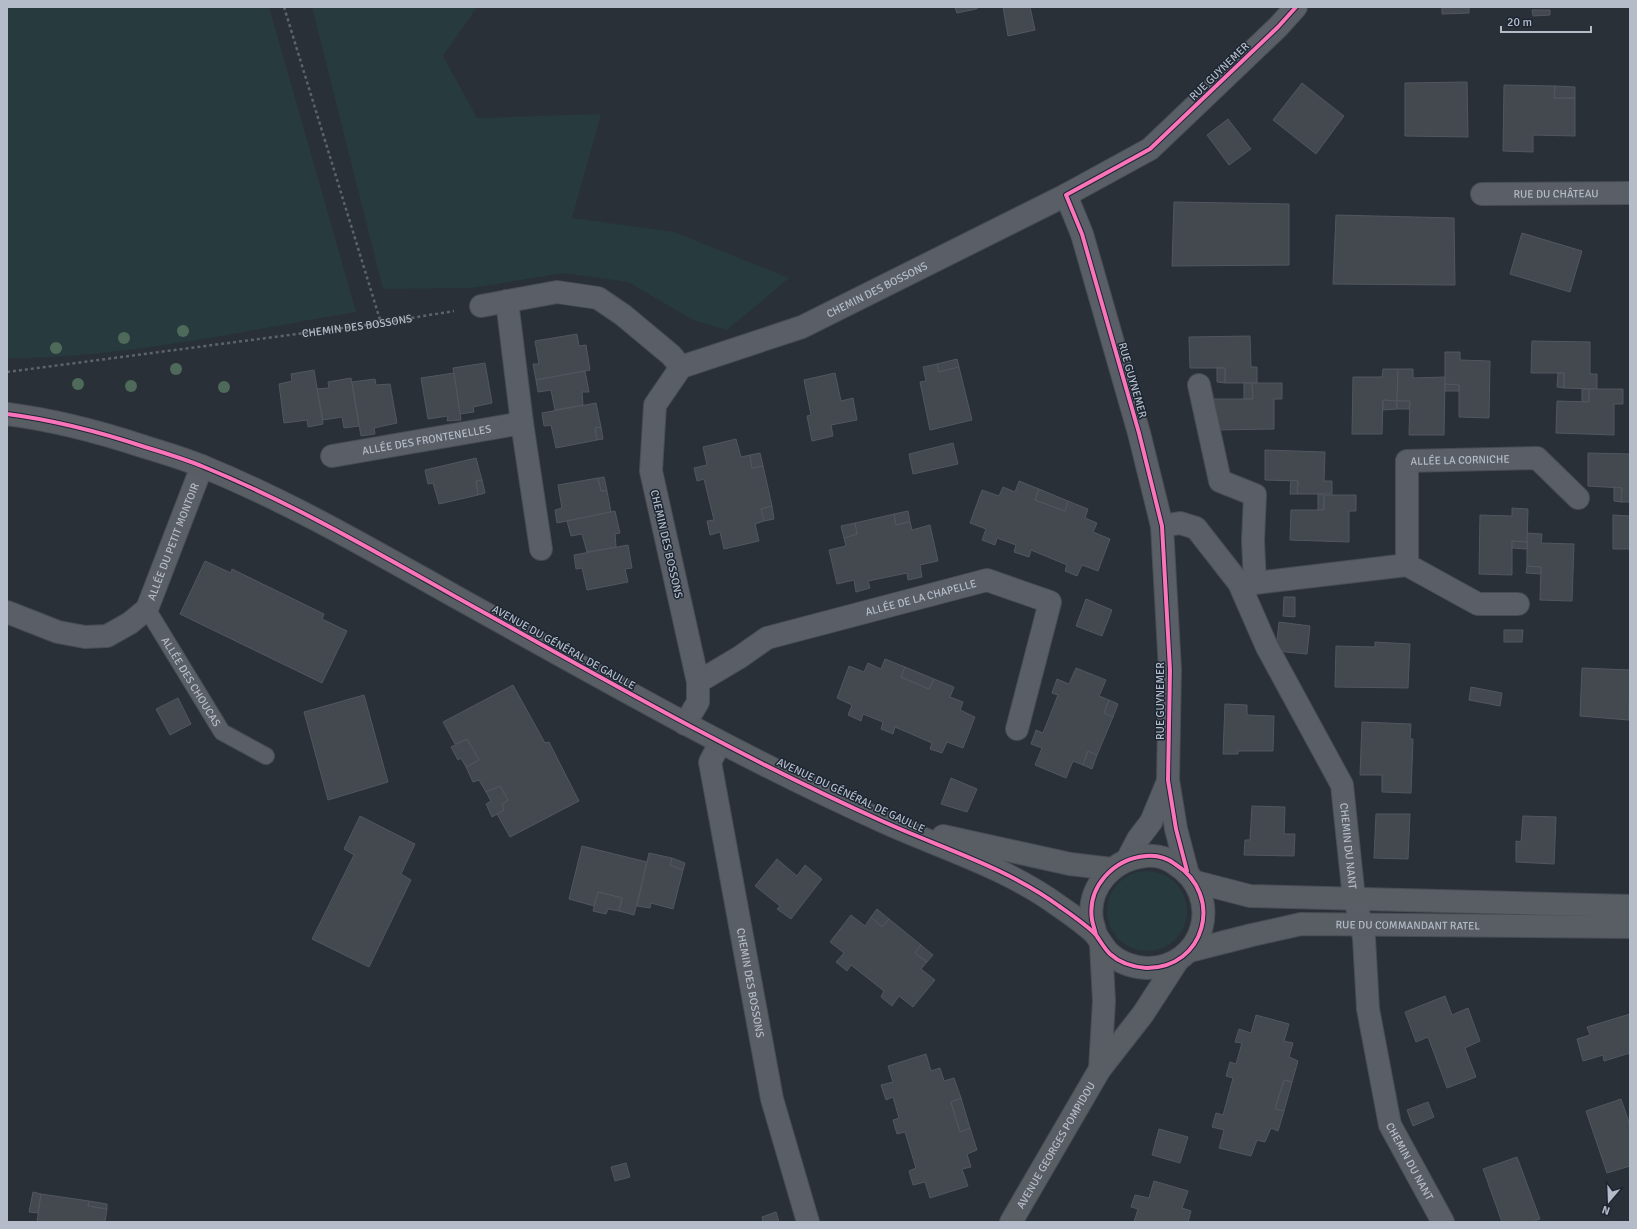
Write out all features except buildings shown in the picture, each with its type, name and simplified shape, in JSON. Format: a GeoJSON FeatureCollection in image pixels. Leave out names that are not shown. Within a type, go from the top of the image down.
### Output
{"type":"FeatureCollection","features":[{"type":"Feature","properties":{"kind":"street","name":"RUE GUYNEMER"},"geometry":{"type":"LineString","coordinates":[[1191,877],[1176,829],[1168,780],[1170,670],[1162,526],[1140,433],[1082,234],[1066,195],[1150,149],[1278,28],[1296,7]]}},
{"type":"Feature","properties":{"kind":"street","name":"RUE DU CHÂTEAU"},"geometry":{"type":"LineString","coordinates":[[1482,194],[1630,193]]}},
{"type":"Feature","properties":{"kind":"street","name":"CHEMIN DES BOSSONS"},"geometry":{"type":"LineString","coordinates":[[685,724],[698,702],[698,682],[651,471],[656,405],[681,367],[802,326],[1066,195]]}},
{"type":"Feature","properties":{"kind":"street"},"geometry":{"type":"LineString","coordinates":[[481,306],[557,292],[598,298],[623,315],[671,355],[681,367]]}},
{"type":"Feature","properties":{"kind":"street"},"geometry":{"type":"LineString","coordinates":[[506,301],[522,423],[541,549]]}},
{"type":"Feature","properties":{"kind":"street"},"geometry":{"type":"LineString","coordinates":[[1199,386],[1220,481],[1255,495],[1253,541],[1247,583],[1407,565],[1478,604],[1518,604]]}},
{"type":"Feature","properties":{"kind":"street","name":"AVENUE DU GÉNÉRAL DE GAULLE"},"geometry":{"type":"LineString","coordinates":[[7,414],[74,426],[109,435],[202,466],[252,488],[332,528],[720,743],[881,821],[1016,878],[1059,905],[1099,940]]}},
{"type":"Feature","properties":{"kind":"street","name":"ALLÉE DES FRONTENELLES"},"geometry":{"type":"LineString","coordinates":[[332,456],[522,423]]}},
{"type":"Feature","properties":{"kind":"street","name":"ALLÉE LA CORNICHE"},"geometry":{"type":"LineString","coordinates":[[1407,565],[1406,461],[1537,458],[1578,498]]}},
{"type":"Feature","properties":{"kind":"street","name":"ALLÉE DU PETIT MONTOIR"},"geometry":{"type":"LineString","coordinates":[[7,612],[58,632],[93,637],[107,636],[130,623],[147,609],[202,466]]}},
{"type":"Feature","properties":{"kind":"street","name":"CHEMIN DU NANT"},"geometry":{"type":"LineString","coordinates":[[1162,526],[1180,523],[1196,528],[1247,583],[1267,647],[1342,785],[1355,898],[1364,938],[1368,1009],[1390,1125],[1443,1222]]}},
{"type":"Feature","properties":{"kind":"street","name":"ALLÉE DE LA CHAPELLE"},"geometry":{"type":"LineString","coordinates":[[698,682],[767,638],[987,580],[1050,602],[1017,729]]}},
{"type":"Feature","properties":{"kind":"street","name":"CHEMIN DES BOSSONS"},"geometry":{"type":"LineString","coordinates":[[720,743],[710,762],[772,1098],[808,1222]]}},
{"type":"Feature","properties":{"kind":"street","name":"RUE GUYNEMER"},"geometry":{"type":"LineString","coordinates":[[1119,864],[1151,822],[1168,780]]}},
{"type":"Feature","properties":{"kind":"street","name":"AVENUE DU GÉNÉRAL DE GAULLE"},"geometry":{"type":"LineString","coordinates":[[881,821],[1032,857],[1070,864],[1119,864]]}},
{"type":"Feature","properties":{"kind":"street"},"geometry":{"type":"LineString","coordinates":[[1191,877],[1203,899],[1204,918],[1199,936],[1183,956],[1158,968],[1136,967],[1116,960],[1099,940],[1091,918],[1092,899],[1099,882],[1119,864],[1150,855],[1170,860],[1191,877],[1250,896],[1630,906]]}},
{"type":"Feature","properties":{"kind":"street","name":"RUE DU COMMANDANT RATEL"},"geometry":{"type":"LineString","coordinates":[[1183,956],[1252,935],[1301,924],[1361,926],[1630,927]]}},
{"type":"Feature","properties":{"kind":"street","name":"AVENUE GEORGES POMPIDOU"},"geometry":{"type":"LineString","coordinates":[[1099,940],[1104,1001],[1100,1069]]}},
{"type":"Feature","properties":{"kind":"street","name":"AVENUE GEORGES POMPIDOU"},"geometry":{"type":"LineString","coordinates":[[1011,1222],[1100,1069],[1143,1014],[1183,956]]}},
{"type":"Feature","properties":{"kind":"lane","name":"ALLÉE DES CHOUCAS"},"geometry":{"type":"LineString","coordinates":[[147,609],[222,732],[266,756]]}},
{"type":"Feature","properties":{"kind":"path"},"geometry":{"type":"LineString","coordinates":[[284,7],[381,323]]}},
{"type":"Feature","properties":{"kind":"green space"},"geometry":{"type":"Polygon","coordinates":[[[7,7],[269,7],[356,312],[226,335],[138,348],[51,357],[7,358],[7,7]]]}},
{"type":"Feature","properties":{"kind":"green space"},"geometry":{"type":"Polygon","coordinates":[[[312,7],[477,7],[443,56],[477,118],[601,114],[572,218],[674,232],[789,278],[727,330],[693,320],[628,282],[563,273],[471,288],[383,289],[312,7]]]}},
{"type":"Feature","properties":{"kind":"green space"},"geometry":{"type":"Polygon","coordinates":[[[1147,871],[1162,874],[1175,883],[1184,896],[1187,911],[1184,926],[1175,939],[1162,948],[1147,951],[1132,948],[1119,939],[1110,926],[1107,911],[1110,896],[1119,883],[1132,874],[1147,871]]]}},
{"type":"Feature","properties":{"kind":"cycle path"},"geometry":{"type":"LineString","coordinates":[[1187,871],[1176,829],[1168,780],[1170,670],[1162,526],[1139,433],[1082,234],[1066,195],[1150,149],[1278,27],[1296,7]]}},
{"type":"Feature","properties":{"kind":"cycle path"},"geometry":{"type":"LineString","coordinates":[[7,414],[59,423],[175,456],[237,481],[269,496],[332,528],[614,685],[720,742],[827,796],[904,831],[973,859],[1017,880],[1039,892],[1078,920],[1096,935],[1110,954],[1127,964],[1146,968],[1166,965],[1182,957],[1194,944],[1201,928],[1203,911],[1200,893],[1191,877],[1172,862],[1154,856],[1134,858],[1113,869],[1098,886],[1094,896],[1092,908],[1092,920],[1096,935]]}}]}
